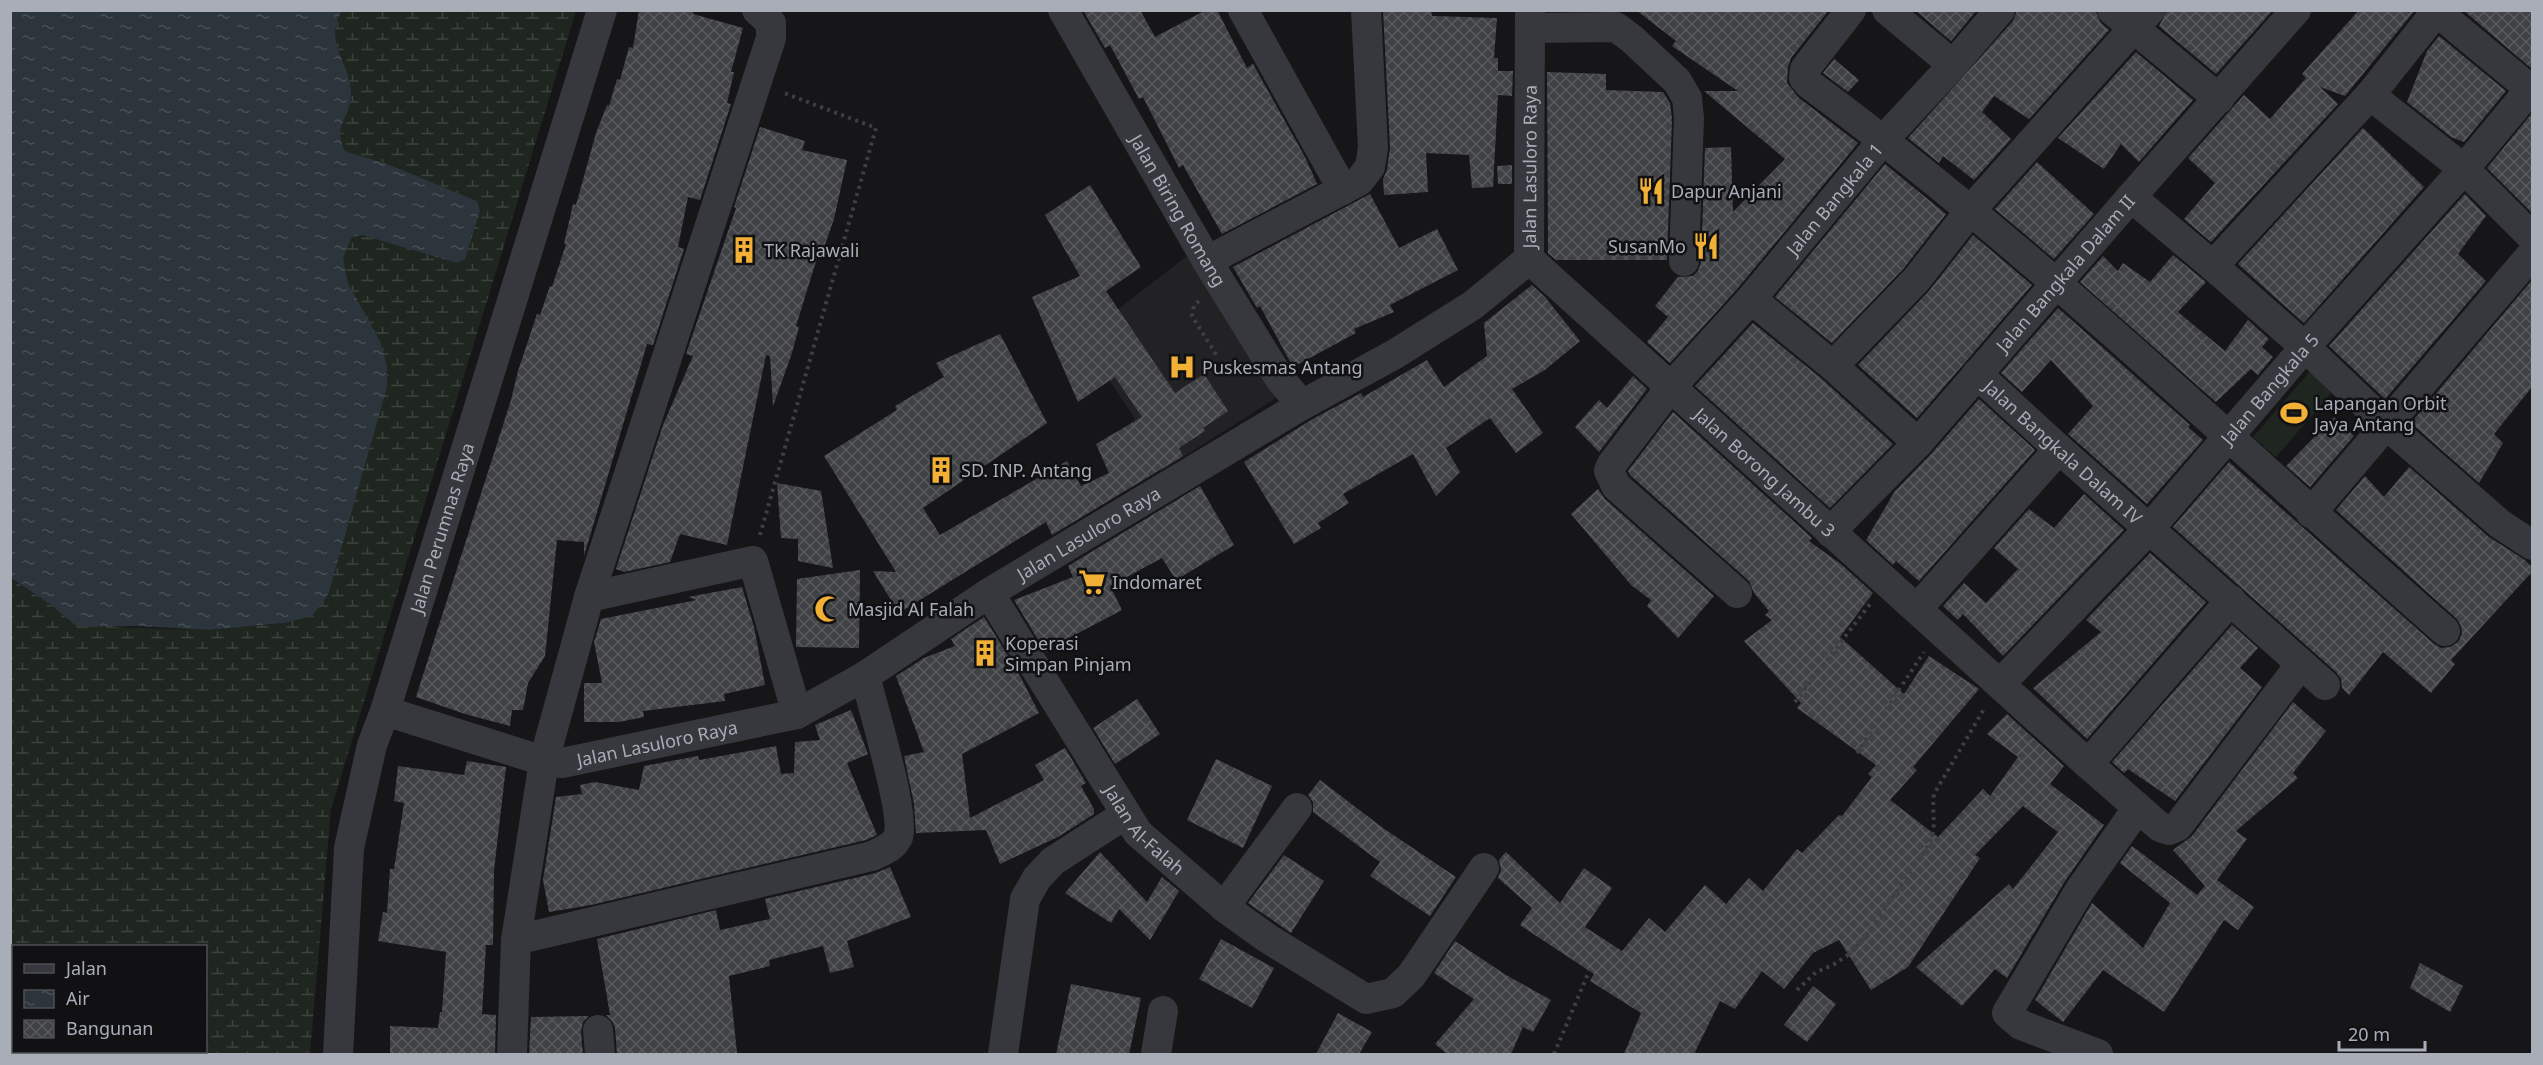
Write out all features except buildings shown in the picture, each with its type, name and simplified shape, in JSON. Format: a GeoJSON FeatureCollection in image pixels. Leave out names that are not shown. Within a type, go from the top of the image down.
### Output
{"type":"FeatureCollection","features":[{"type":"Feature","properties":{"kind":"street","name":"Jalan Perumnas Raya"},"geometry":{"type":"LineString","coordinates":[[338,1054],[349,848],[372,745],[385,711],[602,10]]}},
{"type":"Feature","properties":{"kind":"street"},"geometry":{"type":"LineString","coordinates":[[512,1054],[516,940],[544,761],[589,597],[771,38],[771,23],[757,10]]}},
{"type":"Feature","properties":{"kind":"street","name":"Jalan Biring Romang"},"geometry":{"type":"LineString","coordinates":[[1063,10],[1222,286],[1280,380],[1302,405]]}},
{"type":"Feature","properties":{"kind":"street"},"geometry":{"type":"LineString","coordinates":[[1242,10],[1343,190]]}},
{"type":"Feature","properties":{"kind":"street"},"geometry":{"type":"LineString","coordinates":[[1207,261],[1359,181],[1370,167],[1372,159],[1366,10]]}},
{"type":"Feature","properties":{"kind":"street"},"geometry":{"type":"LineString","coordinates":[[1851,10],[1805,69],[1804,78],[1809,84],[1884,139],[2057,282],[2311,513],[2445,631]]}},
{"type":"Feature","properties":{"kind":"street"},"geometry":{"type":"LineString","coordinates":[[1887,10],[1953,65]]}},
{"type":"Feature","properties":{"kind":"street","name":"Jalan Bangkala 1"},"geometry":{"type":"LineString","coordinates":[[1737,593],[1616,486],[1609,471],[1612,464],[1670,388],[1751,298],[1884,139],[1953,65],[2000,10]]}},
{"type":"Feature","properties":{"kind":"street","name":"Jalan Bangkala Dalam II"},"geometry":{"type":"LineString","coordinates":[[1830,532],[1918,443],[2296,10]]}},
{"type":"Feature","properties":{"kind":"street"},"geometry":{"type":"LineString","coordinates":[[2213,266],[2370,95],[2436,11],[2531,88]]}},
{"type":"Feature","properties":{"kind":"street"},"geometry":{"type":"LineString","coordinates":[[1833,366],[1917,279],[2132,17],[2219,99]]}},
{"type":"Feature","properties":{"kind":"street","name":"Jalan Lasuloro Raya"},"geometry":{"type":"LineString","coordinates":[[385,711],[544,761],[562,763],[798,714],[865,676],[989,593],[1302,405],[1395,354],[1473,305],[1529,259],[1530,19]]}},
{"type":"Feature","properties":{"kind":"street"},"geometry":{"type":"LineString","coordinates":[[1530,19],[1616,27],[1677,81],[1687,98],[1689,118],[1684,261]]}},
{"type":"Feature","properties":{"kind":"street","name":"Jalan Bangkala 5"},"geometry":{"type":"LineString","coordinates":[[2000,684],[2149,529],[2531,88]]}},
{"type":"Feature","properties":{"kind":"street"},"geometry":{"type":"LineString","coordinates":[[2370,95],[2464,168],[2532,237]]}},
{"type":"Feature","properties":{"kind":"street"},"geometry":{"type":"LineString","coordinates":[[2131,197],[2305,347],[2387,425],[2500,525],[2532,545]]}},
{"type":"Feature","properties":{"kind":"street"},"geometry":{"type":"LineString","coordinates":[[2311,513],[2532,254]]}},
{"type":"Feature","properties":{"kind":"street","name":"Jalan Borong Jambu 3"},"geometry":{"type":"LineString","coordinates":[[1529,259],[2137,809],[2160,827],[2169,830],[2178,826],[2301,664]]}},
{"type":"Feature","properties":{"kind":"street"},"geometry":{"type":"LineString","coordinates":[[1751,298],[1833,366],[1918,443]]}},
{"type":"Feature","properties":{"kind":"street","name":"Jalan Bangkala Dalam IV"},"geometry":{"type":"LineString","coordinates":[[1977,374],[2058,449],[2325,685]]}},
{"type":"Feature","properties":{"kind":"street"},"geometry":{"type":"LineString","coordinates":[[1917,609],[2058,449]]}},
{"type":"Feature","properties":{"kind":"street"},"geometry":{"type":"LineString","coordinates":[[589,597],[753,561],[798,714]]}},
{"type":"Feature","properties":{"kind":"street","name":"Jalan Al-Falah"},"geometry":{"type":"LineString","coordinates":[[989,593],[1138,833],[1224,907],[1267,938],[1366,999],[1394,993],[1411,976],[1484,868]]}},
{"type":"Feature","properties":{"kind":"street"},"geometry":{"type":"LineString","coordinates":[[2088,764],[2231,600]]}},
{"type":"Feature","properties":{"kind":"street"},"geometry":{"type":"LineString","coordinates":[[516,940],[872,856],[892,846],[900,830],[898,806],[865,676]]}},
{"type":"Feature","properties":{"kind":"street"},"geometry":{"type":"LineString","coordinates":[[1224,907],[1298,808]]}},
{"type":"Feature","properties":{"kind":"street"},"geometry":{"type":"LineString","coordinates":[[2098,1054],[2021,1025],[2007,1013],[2080,890],[2137,809]]}},
{"type":"Feature","properties":{"kind":"street"},"geometry":{"type":"LineString","coordinates":[[1003,1054],[1026,899],[1029,892],[1037,878],[1053,861],[1126,814]]}},
{"type":"Feature","properties":{"kind":"street"},"geometry":{"type":"LineString","coordinates":[[1156,1054],[1163,1011]]}},
{"type":"Feature","properties":{"kind":"path"},"geometry":{"type":"LineString","coordinates":[[753,561],[876,128],[757,83]]}},
{"type":"Feature","properties":{"kind":"path"},"geometry":{"type":"LineString","coordinates":[[1217,356],[1192,316],[1194,305],[1222,286]]}},
{"type":"Feature","properties":{"kind":"path"},"geometry":{"type":"LineString","coordinates":[[1794,702],[1887,583]]}},
{"type":"Feature","properties":{"kind":"path"},"geometry":{"type":"LineString","coordinates":[[1857,753],[1939,629]]}},
{"type":"Feature","properties":{"kind":"path"},"geometry":{"type":"LineString","coordinates":[[1797,990],[1816,972],[1833,964],[1858,945],[1926,849],[1935,825],[1932,806],[1938,785],[2000,684]]}},
{"type":"Feature","properties":{"kind":"path"},"geometry":{"type":"LineString","coordinates":[[1554,1054],[1590,969]]}},
{"type":"Feature","properties":{"kind":"shaded area","name":"Puskesmas Antang"},"geometry":{"type":"Polygon","coordinates":[[[1192,252],[1281,395],[1161,471],[1130,424],[1135,419],[1081,338],[1192,252]]]}},
{"type":"Feature","properties":{"kind":"green space"},"geometry":{"type":"Polygon","coordinates":[[[342,10],[576,11],[331,809],[310,1054],[11,1054],[10,578],[51,605],[76,626],[209,630],[284,623],[312,615],[380,341],[348,283],[343,258],[352,237],[362,235],[458,263],[480,211],[477,201],[390,165],[345,152],[340,135],[351,100],[351,90],[335,32],[342,10]]]}},
{"type":"Feature","properties":{"kind":"green space","name":"Lapangan Orbit Jaya Antang"},"geometry":{"type":"Polygon","coordinates":[[[2312,369],[2335,389],[2276,457],[2253,437],[2312,369]]]}},
{"type":"Feature","properties":{"kind":"water"},"geometry":{"type":"Polygon","coordinates":[[[10,11],[342,11],[335,32],[351,90],[349,108],[340,134],[345,151],[390,165],[477,201],[480,211],[465,259],[457,263],[362,235],[352,237],[343,258],[348,283],[380,341],[387,366],[387,387],[328,595],[312,616],[284,623],[209,630],[137,626],[76,626],[51,605],[11,578],[10,11]]]}},
{"type":"Feature","properties":{"kind":"place","name":"Dapur Anjani"},"geometry":{"type":"Point","coordinates":[1651,191]}},
{"type":"Feature","properties":{"kind":"place","name":"SusanMo"},"geometry":{"type":"Point","coordinates":[1706,246]}},
{"type":"Feature","properties":{"kind":"place","name":"TK Rajawali"},"geometry":{"type":"Point","coordinates":[744,250]}},
{"type":"Feature","properties":{"kind":"place","name":"Puskesmas Antang"},"geometry":{"type":"Point","coordinates":[1182,367]}},
{"type":"Feature","properties":{"kind":"place","name":"Lapangan Orbit Jaya Antang"},"geometry":{"type":"Point","coordinates":[2294,413]}},
{"type":"Feature","properties":{"kind":"place","name":"SD. INP. Antang"},"geometry":{"type":"Point","coordinates":[941,470]}},
{"type":"Feature","properties":{"kind":"place","name":"Indomaret"},"geometry":{"type":"Point","coordinates":[1092,582]}},
{"type":"Feature","properties":{"kind":"place","name":"Masjid Al Falah"},"geometry":{"type":"Point","coordinates":[828,609]}},
{"type":"Feature","properties":{"kind":"place","name":"Koperasi Simpan Pinjam"},"geometry":{"type":"Point","coordinates":[985,653]}}]}
